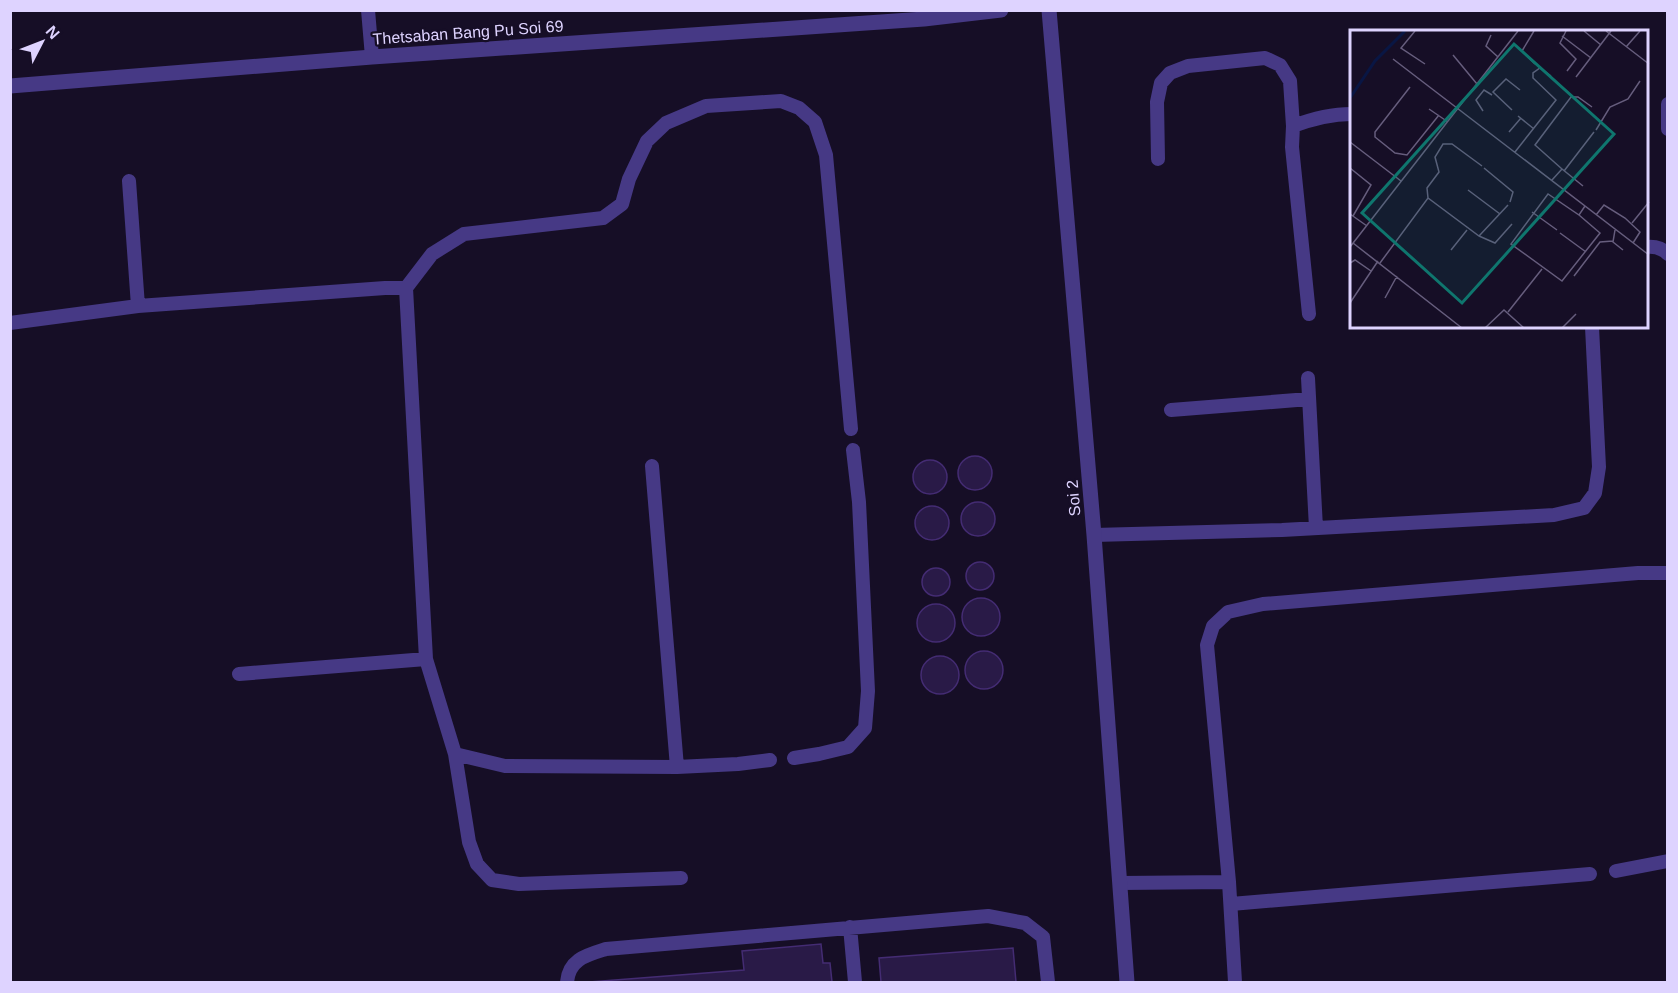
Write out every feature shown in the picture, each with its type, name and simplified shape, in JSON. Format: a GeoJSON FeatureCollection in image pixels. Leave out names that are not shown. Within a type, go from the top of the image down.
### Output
{"type":"FeatureCollection","features":[{"type":"Feature","properties":{"kind":"street","name":"Thetsaban Bang Pu Soi 69"},"geometry":{"type":"LineString","coordinates":[[10,86],[1001,10]]}},
{"type":"Feature","properties":{"kind":"street","name":"Soi 2"},"geometry":{"type":"LineString","coordinates":[[1049,10],[1094,535],[1127,982]]}},
{"type":"Feature","properties":{"kind":"lane"},"geometry":{"type":"LineString","coordinates":[[368,10],[372,57]]}},
{"type":"Feature","properties":{"kind":"lane"},"geometry":{"type":"LineString","coordinates":[[1158,159],[1157,102],[1161,83],[1170,73],[1188,66],[1265,58],[1280,65],[1290,81],[1292,147],[1309,314]]}},
{"type":"Feature","properties":{"kind":"lane"},"geometry":{"type":"LineString","coordinates":[[681,878],[519,884],[492,880],[477,864],[470,842],[455,754],[426,659],[406,288],[432,254],[464,234],[603,218],[622,204],[629,179],[647,141],[666,123],[706,106],[782,101],[799,108],[815,122],[826,155],[851,429]]}},
{"type":"Feature","properties":{"kind":"lane"},"geometry":{"type":"LineString","coordinates":[[1668,104],[1666,113],[1668,129]]}},
{"type":"Feature","properties":{"kind":"lane"},"geometry":{"type":"LineString","coordinates":[[1293,126],[1336,114],[1350,114]]}},
{"type":"Feature","properties":{"kind":"lane"},"geometry":{"type":"LineString","coordinates":[[129,181],[138,306]]}},
{"type":"Feature","properties":{"kind":"lane"},"geometry":{"type":"LineString","coordinates":[[1648,246],[1664,250],[1668,254]]}},
{"type":"Feature","properties":{"kind":"lane"},"geometry":{"type":"LineString","coordinates":[[10,323],[138,306],[406,288]]}},
{"type":"Feature","properties":{"kind":"lane"},"geometry":{"type":"LineString","coordinates":[[1094,535],[1316,528],[1554,515],[1584,508],[1595,493],[1599,467],[1592,328]]}},
{"type":"Feature","properties":{"kind":"lane"},"geometry":{"type":"LineString","coordinates":[[1308,378],[1316,528]]}},
{"type":"Feature","properties":{"kind":"lane"},"geometry":{"type":"LineString","coordinates":[[1170,410],[1309,399]]}},
{"type":"Feature","properties":{"kind":"lane"},"geometry":{"type":"LineString","coordinates":[[794,758],[848,747],[865,728],[868,691],[859,502],[853,450]]}},
{"type":"Feature","properties":{"kind":"lane"},"geometry":{"type":"LineString","coordinates":[[652,466],[677,767]]}},
{"type":"Feature","properties":{"kind":"lane"},"geometry":{"type":"LineString","coordinates":[[1235,982],[1229,882],[1207,645],[1213,626],[1228,612],[1263,604],[1638,573],[1668,573]]}},
{"type":"Feature","properties":{"kind":"lane"},"geometry":{"type":"LineString","coordinates":[[239,674],[426,659]]}},
{"type":"Feature","properties":{"kind":"lane"},"geometry":{"type":"LineString","coordinates":[[455,754],[505,766],[677,767],[770,760]]}},
{"type":"Feature","properties":{"kind":"lane"},"geometry":{"type":"LineString","coordinates":[[1616,871],[1668,861]]}},
{"type":"Feature","properties":{"kind":"lane"},"geometry":{"type":"LineString","coordinates":[[1230,904],[1590,874]]}},
{"type":"Feature","properties":{"kind":"lane"},"geometry":{"type":"LineString","coordinates":[[1120,883],[1229,882]]}},
{"type":"Feature","properties":{"kind":"lane"},"geometry":{"type":"LineString","coordinates":[[567,982],[568,973],[580,957],[606,949],[988,916],[1025,923],[1043,937],[1048,982]]}},
{"type":"Feature","properties":{"kind":"lane"},"geometry":{"type":"LineString","coordinates":[[850,927],[855,982]]}},
{"type":"Feature","properties":{"kind":"building"},"geometry":{"type":"Polygon","coordinates":[[[975,456],[987,461],[992,473],[987,485],[975,490],[963,485],[958,473],[963,461],[975,456]]]}},
{"type":"Feature","properties":{"kind":"building"},"geometry":{"type":"Polygon","coordinates":[[[930,460],[942,465],[947,477],[942,489],[930,494],[918,489],[913,477],[918,465],[930,460]]]}},
{"type":"Feature","properties":{"kind":"building"},"geometry":{"type":"Polygon","coordinates":[[[978,502],[990,507],[995,519],[990,531],[978,536],[966,531],[961,519],[966,507],[978,502]]]}},
{"type":"Feature","properties":{"kind":"building"},"geometry":{"type":"Polygon","coordinates":[[[932,506],[944,511],[949,523],[944,535],[932,540],[920,535],[915,523],[920,511],[932,506]]]}},
{"type":"Feature","properties":{"kind":"building"},"geometry":{"type":"Polygon","coordinates":[[[980,562],[990,566],[994,576],[990,586],[980,590],[970,586],[966,576],[970,566],[980,562]]]}},
{"type":"Feature","properties":{"kind":"building"},"geometry":{"type":"Polygon","coordinates":[[[936,568],[946,572],[950,582],[946,592],[936,596],[926,592],[922,582],[926,572],[936,568]]]}},
{"type":"Feature","properties":{"kind":"building"},"geometry":{"type":"Polygon","coordinates":[[[981,598],[994,604],[1000,617],[994,630],[981,636],[968,630],[962,617],[968,604],[981,598]]]}},
{"type":"Feature","properties":{"kind":"building"},"geometry":{"type":"Polygon","coordinates":[[[936,604],[949,610],[955,623],[949,636],[936,642],[923,636],[917,623],[923,610],[936,604]]]}},
{"type":"Feature","properties":{"kind":"building"},"geometry":{"type":"Polygon","coordinates":[[[984,651],[997,657],[1003,670],[997,683],[984,689],[971,683],[965,670],[971,657],[984,651]]]}},
{"type":"Feature","properties":{"kind":"building"},"geometry":{"type":"Polygon","coordinates":[[[940,656],[953,662],[959,675],[953,688],[940,694],[927,688],[921,675],[927,662],[940,656]]]}},
{"type":"Feature","properties":{"kind":"building"},"geometry":{"type":"Polygon","coordinates":[[[821,944],[823,963],[830,963],[832,982],[589,982],[744,970],[742,951],[821,944]]]}},
{"type":"Feature","properties":{"kind":"building"},"geometry":{"type":"Polygon","coordinates":[[[1013,948],[1016,982],[881,982],[879,958],[1013,948]]]}}]}
